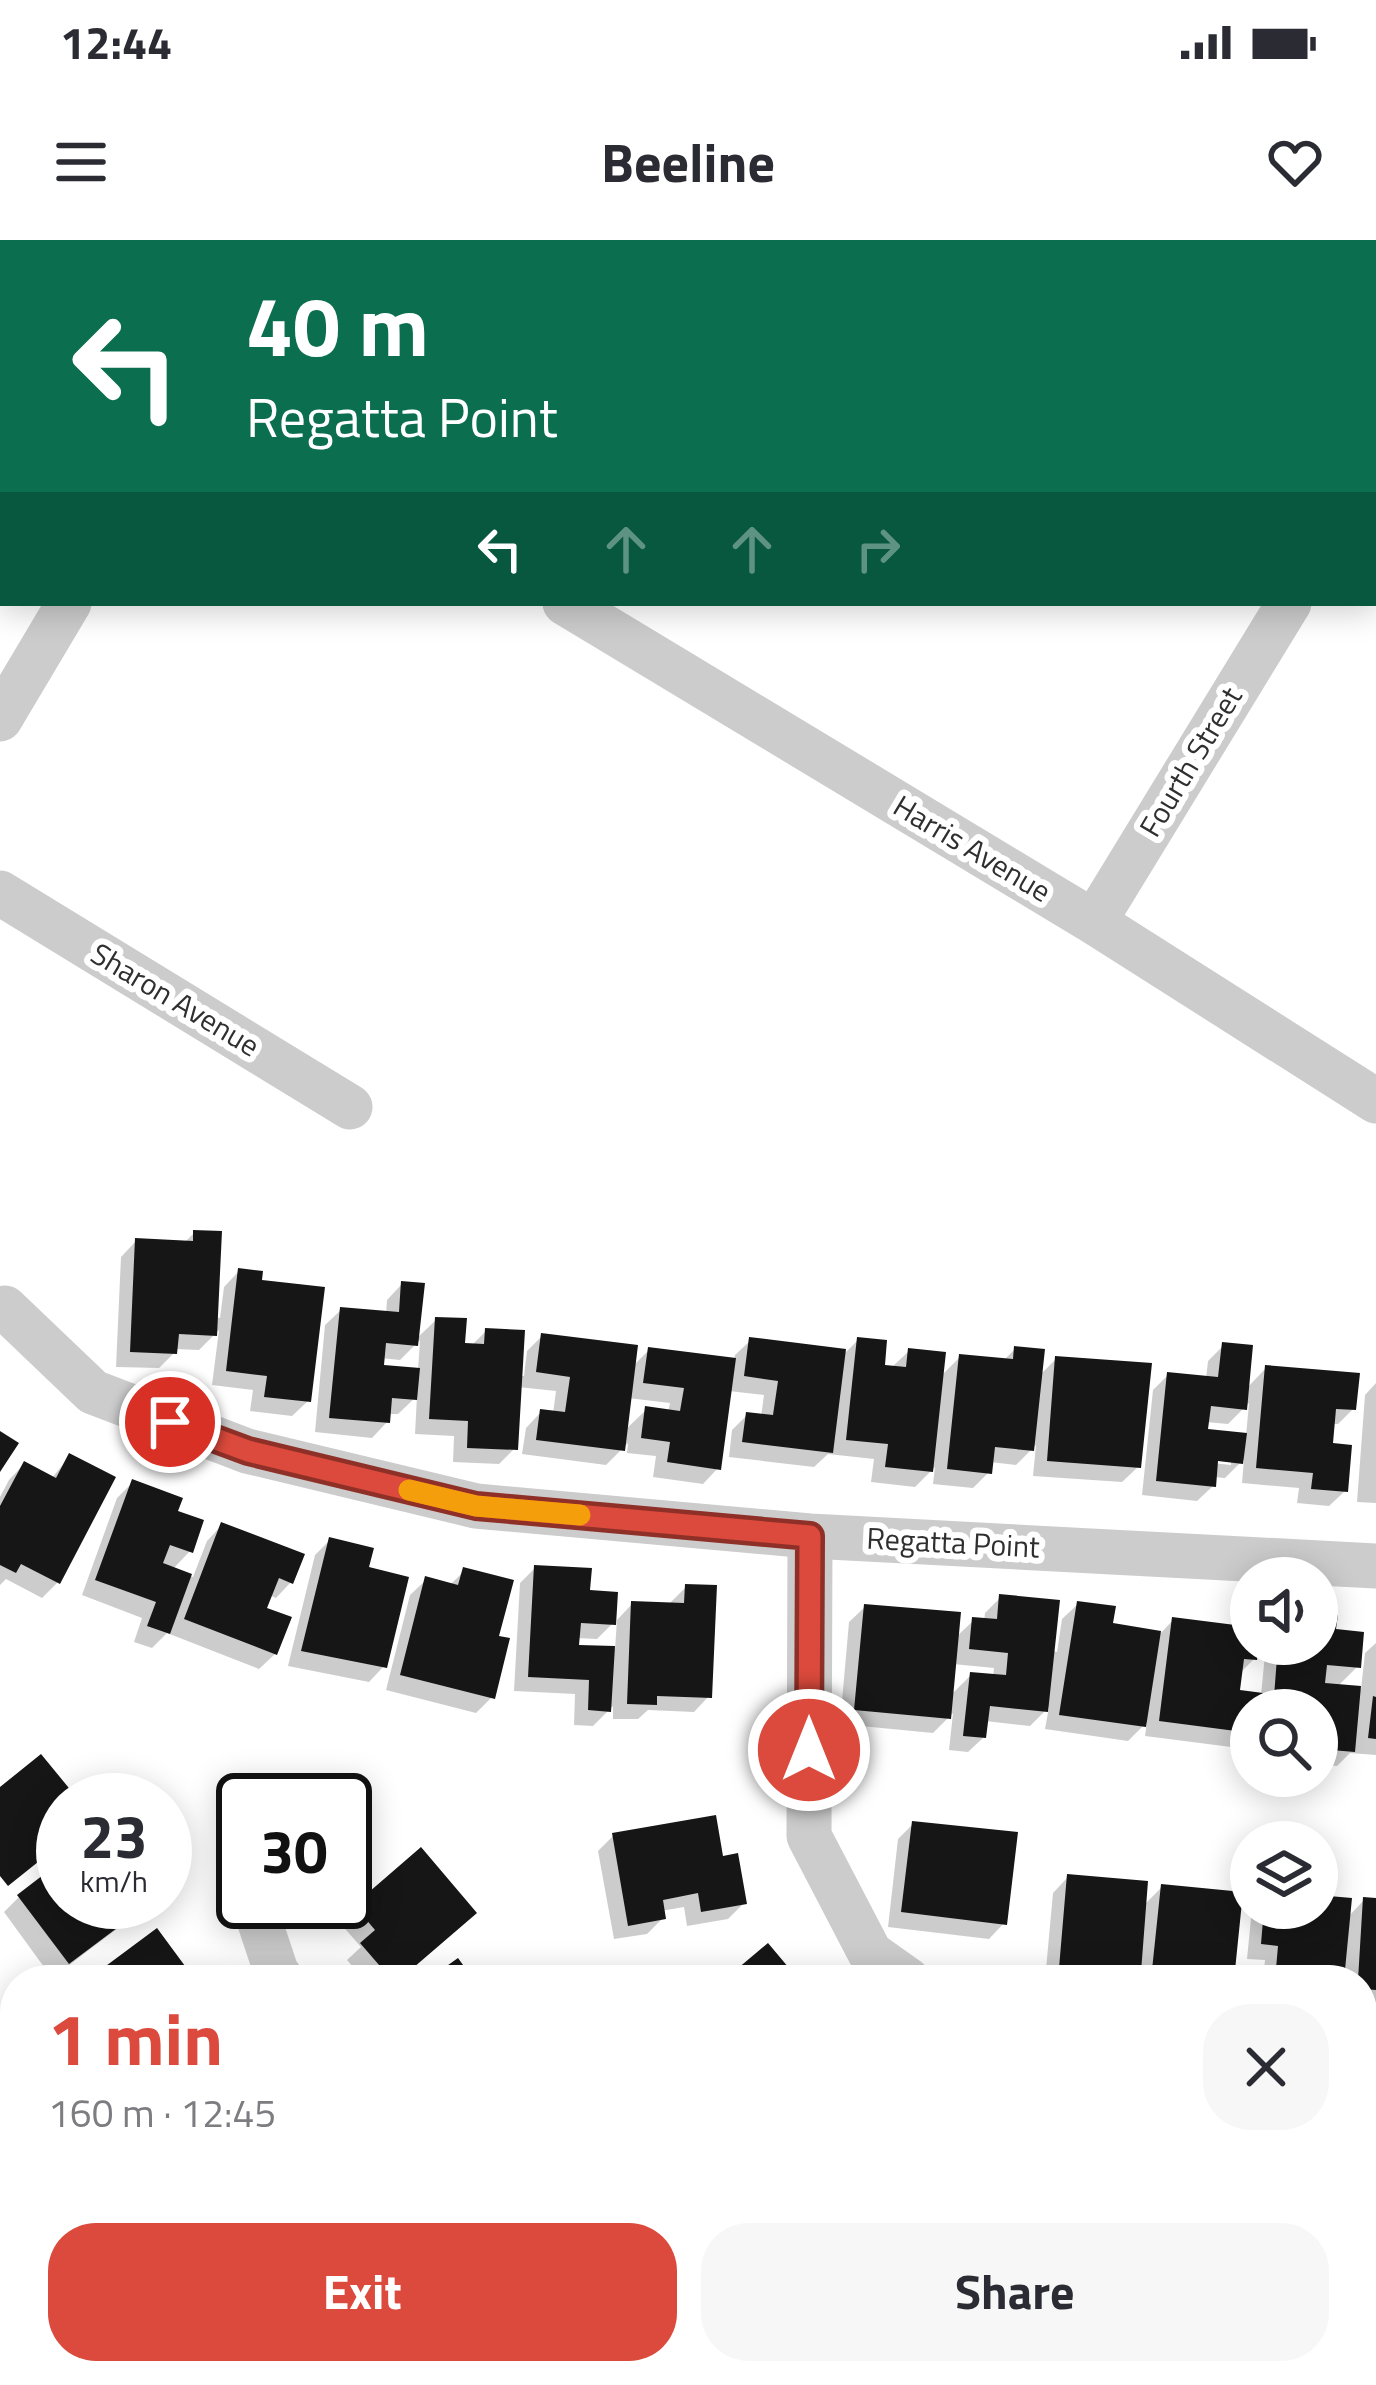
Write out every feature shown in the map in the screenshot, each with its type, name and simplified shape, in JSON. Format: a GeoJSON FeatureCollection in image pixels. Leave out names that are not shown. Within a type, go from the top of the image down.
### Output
{"type":"FeatureCollection","features":[{"type":"Feature","properties":{"kind":"street"},"geometry":{"type":"LineString","coordinates":[[0,719],[67,606]]}},
{"type":"Feature","properties":{"kind":"street","name":"Harris Avenue"},"geometry":{"type":"LineString","coordinates":[[570,606],[1094,922],[1376,1102]]}},
{"type":"Feature","properties":{"kind":"street","name":"Fourth Street"},"geometry":{"type":"LineString","coordinates":[[1094,922],[1286,606]]}},
{"type":"Feature","properties":{"kind":"street","name":"Sharon Avenue"},"geometry":{"type":"LineString","coordinates":[[0,893],[350,1107]]}},
{"type":"Feature","properties":{"kind":"street","name":"Regatta Point"},"geometry":{"type":"LineString","coordinates":[[5,1308],[93,1392],[248,1451],[476,1506],[810,1536],[1376,1566]]}},
{"type":"Feature","properties":{"kind":"street"},"geometry":{"type":"LineString","coordinates":[[810,1536],[809,1836],[870,1953],[887,1965]]}},
{"type":"Feature","properties":{"kind":"street"},"geometry":{"type":"LineString","coordinates":[[262,1929],[273,1965]]}},
{"type":"Feature","properties":{"kind":"building"},"geometry":{"type":"Polygon","coordinates":[[[193,1230],[222,1231],[217,1336],[179,1334],[177,1354],[130,1352],[135,1238],[193,1241],[193,1230]]]}},
{"type":"Feature","properties":{"kind":"building"},"geometry":{"type":"Polygon","coordinates":[[[238,1268],[263,1271],[262,1280],[325,1287],[311,1402],[264,1397],[267,1376],[226,1371],[238,1268]]]}},
{"type":"Feature","properties":{"kind":"building"},"geometry":{"type":"Polygon","coordinates":[[[401,1281],[425,1283],[418,1346],[386,1343],[384,1365],[420,1368],[417,1400],[392,1398],[390,1423],[329,1418],[340,1307],[399,1312],[401,1281]]]}},
{"type":"Feature","properties":{"kind":"building"},"geometry":{"type":"Polygon","coordinates":[[[435,1317],[467,1318],[465,1343],[484,1344],[485,1328],[525,1330],[518,1450],[467,1448],[468,1421],[429,1419],[435,1317]]]}},
{"type":"Feature","properties":{"kind":"building"},"geometry":{"type":"Polygon","coordinates":[[[541,1333],[638,1345],[625,1451],[536,1440],[540,1409],[565,1412],[570,1377],[536,1372],[541,1333]]]}},
{"type":"Feature","properties":{"kind":"building"},"geometry":{"type":"Polygon","coordinates":[[[749,1337],[846,1349],[833,1453],[742,1442],[746,1412],[773,1415],[778,1381],[744,1376],[749,1337]]]}},
{"type":"Feature","properties":{"kind":"building"},"geometry":{"type":"Polygon","coordinates":[[[857,1337],[887,1340],[885,1365],[906,1367],[908,1348],[946,1352],[933,1472],[885,1467],[888,1444],[846,1440],[857,1337]]]}},
{"type":"Feature","properties":{"kind":"building"},"geometry":{"type":"Polygon","coordinates":[[[1222,1342],[1253,1345],[1247,1410],[1211,1406],[1208,1429],[1247,1433],[1243,1464],[1218,1461],[1216,1487],[1156,1481],[1167,1372],[1218,1377],[1222,1342]]]}},
{"type":"Feature","properties":{"kind":"building"},"geometry":{"type":"Polygon","coordinates":[[[1014,1346],[1045,1349],[1034,1451],[995,1447],[992,1474],[947,1469],[959,1354],[1013,1359],[1014,1346]]]}},
{"type":"Feature","properties":{"kind":"building"},"geometry":{"type":"Polygon","coordinates":[[[648,1347],[736,1358],[721,1470],[667,1462],[670,1442],[641,1438],[645,1406],[680,1411],[684,1388],[643,1383],[648,1347]]]}},
{"type":"Feature","properties":{"kind":"building"},"geometry":{"type":"Polygon","coordinates":[[[1055,1356],[1152,1363],[1141,1468],[1047,1461],[1055,1356]]]}},
{"type":"Feature","properties":{"kind":"building"},"geometry":{"type":"Polygon","coordinates":[[[1265,1365],[1360,1373],[1356,1410],[1336,1409],[1333,1443],[1352,1445],[1348,1492],[1311,1489],[1313,1473],[1256,1468],[1265,1365]]]}},
{"type":"Feature","properties":{"kind":"building"},"geometry":{"type":"Polygon","coordinates":[[[0,1431],[19,1443],[0,1472],[0,1431]]]}},
{"type":"Feature","properties":{"kind":"building"},"geometry":{"type":"Polygon","coordinates":[[[69,1453],[116,1477],[60,1584],[21,1564],[16,1573],[0,1565],[0,1506],[24,1461],[56,1478],[69,1453]]]}},
{"type":"Feature","properties":{"kind":"building"},"geometry":{"type":"Polygon","coordinates":[[[132,1479],[183,1498],[178,1511],[204,1520],[193,1553],[170,1545],[163,1563],[192,1574],[170,1634],[147,1626],[156,1602],[95,1580],[132,1479]]]}},
{"type":"Feature","properties":{"kind":"building"},"geometry":{"type":"Polygon","coordinates":[[[221,1522],[305,1554],[293,1584],[279,1578],[267,1608],[292,1617],[277,1655],[184,1619],[221,1522]]]}},
{"type":"Feature","properties":{"kind":"building"},"geometry":{"type":"Polygon","coordinates":[[[329,1537],[374,1548],[369,1567],[409,1577],[387,1668],[301,1651],[329,1537]]]}},
{"type":"Feature","properties":{"kind":"building"},"geometry":{"type":"Polygon","coordinates":[[[534,1565],[592,1568],[590,1590],[618,1592],[616,1625],[581,1623],[579,1645],[615,1646],[611,1712],[588,1710],[589,1680],[528,1677],[534,1565]]]}},
{"type":"Feature","properties":{"kind":"building"},"geometry":{"type":"Polygon","coordinates":[[[463,1567],[514,1580],[499,1636],[510,1638],[495,1699],[400,1675],[425,1576],[458,1585],[463,1567]]]}},
{"type":"Feature","properties":{"kind":"building"},"geometry":{"type":"Polygon","coordinates":[[[685,1584],[717,1585],[712,1698],[657,1696],[657,1705],[627,1704],[631,1601],[684,1603],[685,1584]]]}},
{"type":"Feature","properties":{"kind":"building"},"geometry":{"type":"Polygon","coordinates":[[[999,1594],[1060,1600],[1048,1712],[990,1706],[986,1738],[963,1736],[970,1672],[1006,1675],[1008,1653],[969,1649],[972,1617],[997,1619],[999,1594]]]}},
{"type":"Feature","properties":{"kind":"building"},"geometry":{"type":"Polygon","coordinates":[[[1077,1601],[1116,1606],[1113,1623],[1161,1631],[1146,1727],[1059,1715],[1077,1601]]]}},
{"type":"Feature","properties":{"kind":"building"},"geometry":{"type":"Polygon","coordinates":[[[864,1604],[961,1612],[951,1719],[854,1710],[864,1604]]]}},
{"type":"Feature","properties":{"kind":"building"},"geometry":{"type":"Polygon","coordinates":[[[1172,1617],[1230,1624],[1230,1665],[1243,1665],[1240,1689],[1230,1689],[1230,1730],[1159,1721],[1172,1617]]]}},
{"type":"Feature","properties":{"kind":"building"},"geometry":{"type":"Polygon","coordinates":[[[1338,1629],[1364,1632],[1361,1668],[1327,1665],[1338,1665],[1338,1629]]]}},
{"type":"Feature","properties":{"kind":"building"},"geometry":{"type":"Polygon","coordinates":[[[1276,1665],[1327,1665],[1325,1683],[1361,1686],[1355,1752],[1338,1751],[1338,1689],[1275,1689],[1276,1665]]]}},
{"type":"Feature","properties":{"kind":"building"},"geometry":{"type":"Polygon","coordinates":[[[1376,1697],[1376,1739],[1368,1738],[1376,1697]]]}},
{"type":"Feature","properties":{"kind":"building"},"geometry":{"type":"Polygon","coordinates":[[[41,1754],[57,1773],[36,1773],[36,1864],[8,1886],[0,1876],[0,1787],[41,1754]]]}},
{"type":"Feature","properties":{"kind":"building"},"geometry":{"type":"Polygon","coordinates":[[[716,1815],[723,1856],[738,1853],[747,1904],[701,1912],[698,1893],[663,1900],[666,1919],[628,1926],[612,1833],[716,1815]]]}},
{"type":"Feature","properties":{"kind":"building"},"geometry":{"type":"Polygon","coordinates":[[[912,1821],[1018,1832],[1007,1925],[901,1912],[912,1821]]]}},
{"type":"Feature","properties":{"kind":"building"},"geometry":{"type":"Polygon","coordinates":[[[421,1847],[477,1913],[416,1965],[379,1965],[360,1943],[375,1930],[372,1889],[421,1847]]]}},
{"type":"Feature","properties":{"kind":"building"},"geometry":{"type":"Polygon","coordinates":[[[1067,1874],[1148,1881],[1142,1965],[1059,1965],[1067,1874]]]}},
{"type":"Feature","properties":{"kind":"building"},"geometry":{"type":"Polygon","coordinates":[[[36,1880],[36,1920],[17,1895],[36,1880]]]}},
{"type":"Feature","properties":{"kind":"building"},"geometry":{"type":"Polygon","coordinates":[[[1161,1884],[1230,1891],[1230,1929],[1239,1929],[1236,1965],[1153,1965],[1161,1884]]]}},
{"type":"Feature","properties":{"kind":"building"},"geometry":{"type":"Polygon","coordinates":[[[1338,1897],[1352,1898],[1345,1965],[1276,1965],[1278,1946],[1261,1944],[1262,1929],[1338,1929],[1338,1897]]]}},
{"type":"Feature","properties":{"kind":"building"},"geometry":{"type":"Polygon","coordinates":[[[1363,1897],[1376,1898],[1376,1965],[1359,1965],[1363,1897]]]}},
{"type":"Feature","properties":{"kind":"building"},"geometry":{"type":"Polygon","coordinates":[[[43,1929],[116,1929],[69,1964],[43,1929]]]}},
{"type":"Feature","properties":{"kind":"building"},"geometry":{"type":"Polygon","coordinates":[[[158,1929],[184,1965],[107,1965],[158,1929]]]}},
{"type":"Feature","properties":{"kind":"building"},"geometry":{"type":"Polygon","coordinates":[[[768,1943],[786,1965],[742,1965],[768,1943]]]}},
{"type":"Feature","properties":{"kind":"slow traffic"},"geometry":{"type":"LineString","coordinates":[[409,1490],[476,1506],[580,1515]]}},
{"type":"Feature","properties":{"kind":"route"},"geometry":{"type":"LineString","coordinates":[[170,1422],[248,1451],[476,1506],[810,1536],[809,1750]]}}]}
